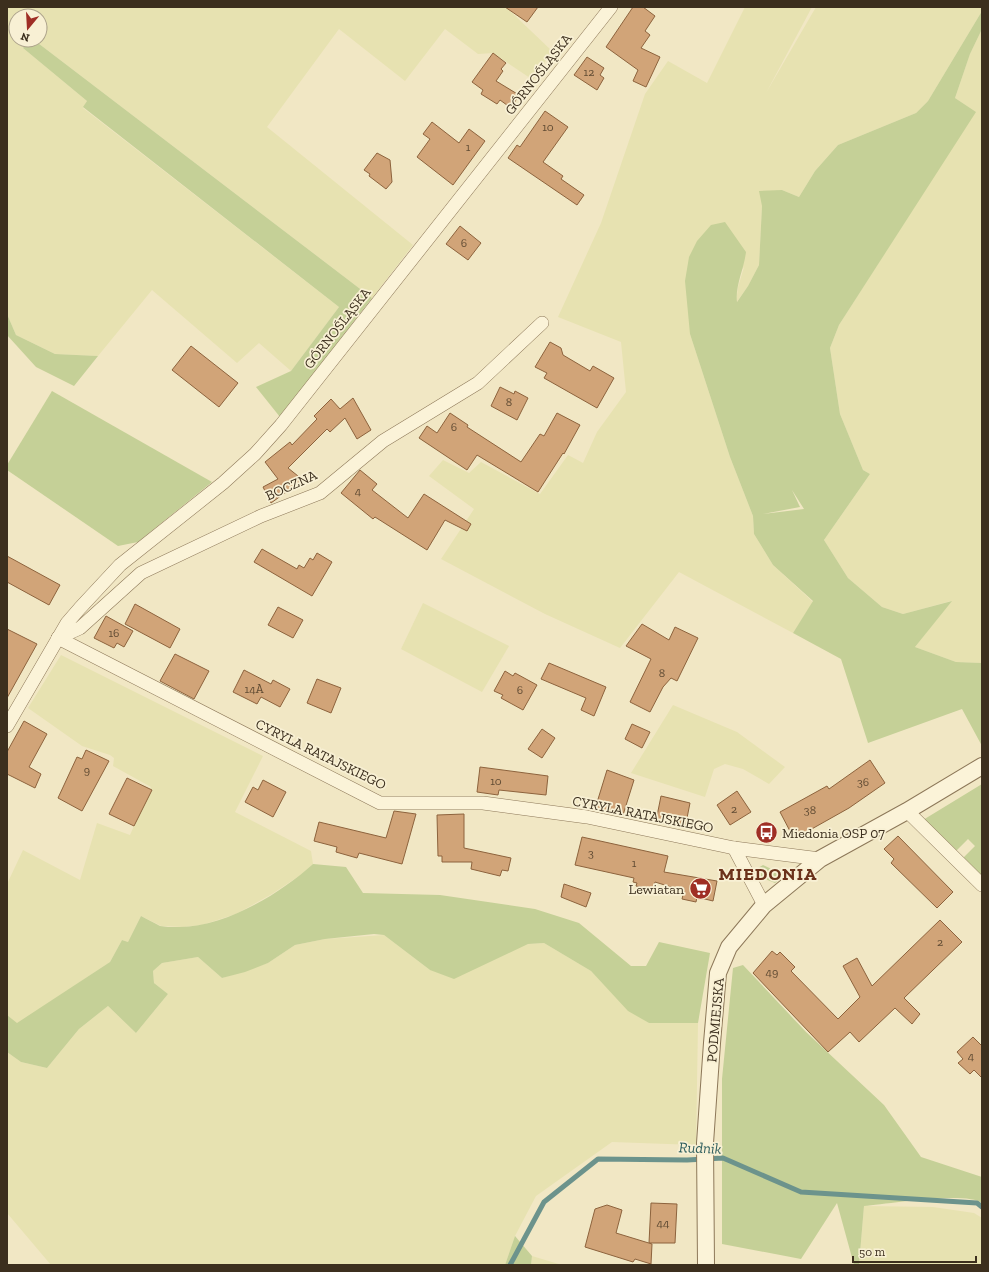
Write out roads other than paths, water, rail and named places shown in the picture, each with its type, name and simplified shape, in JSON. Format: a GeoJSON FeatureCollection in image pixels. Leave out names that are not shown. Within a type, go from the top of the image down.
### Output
{"type":"FeatureCollection","features":[{"type":"Feature","properties":{"kind":"street","name":"GÓRNOŚLĄSKA"},"geometry":{"type":"LineString","coordinates":[[7,726],[67,623],[120,565],[223,483],[260,448],[611,7]]}},
{"type":"Feature","properties":{"kind":"street","name":"BOCZNA"},"geometry":{"type":"LineString","coordinates":[[58,638],[80,628],[141,574],[261,516],[320,493],[383,441],[478,383],[542,323]]}},
{"type":"Feature","properties":{"kind":"street","name":"CYRYLA RATAJSKIEGO"},"geometry":{"type":"LineString","coordinates":[[58,638],[380,803],[483,803],[588,817],[734,848],[820,858]]}},
{"type":"Feature","properties":{"kind":"street","name":"PODMIEJSKA"},"geometry":{"type":"LineString","coordinates":[[706,1265],[705,1143],[718,973],[729,947],[764,904],[820,858],[907,811],[982,766]]}},
{"type":"Feature","properties":{"kind":"street"},"geometry":{"type":"LineString","coordinates":[[907,811],[982,885]]}},
{"type":"Feature","properties":{"kind":"street"},"geometry":{"type":"LineString","coordinates":[[734,848],[764,904]]}},
{"type":"Feature","properties":{"kind":"waterway","name":"Rudnik"},"geometry":{"type":"LineString","coordinates":[[510,1265],[544,1202],[598,1159],[687,1160],[723,1158],[801,1192],[977,1203],[982,1207]]}},
{"type":"Feature","properties":{"kind":"place","name":"Miedonia OSP 07"},"geometry":{"type":"Point","coordinates":[766,833]}},
{"type":"Feature","properties":{"kind":"place","name":"Lewiatan"},"geometry":{"type":"Point","coordinates":[700,889]}},
{"type":"Feature","properties":{"kind":"district","name":"MIEDONIA"},"geometry":{"type":"Point","coordinates":[768,874]}}]}
